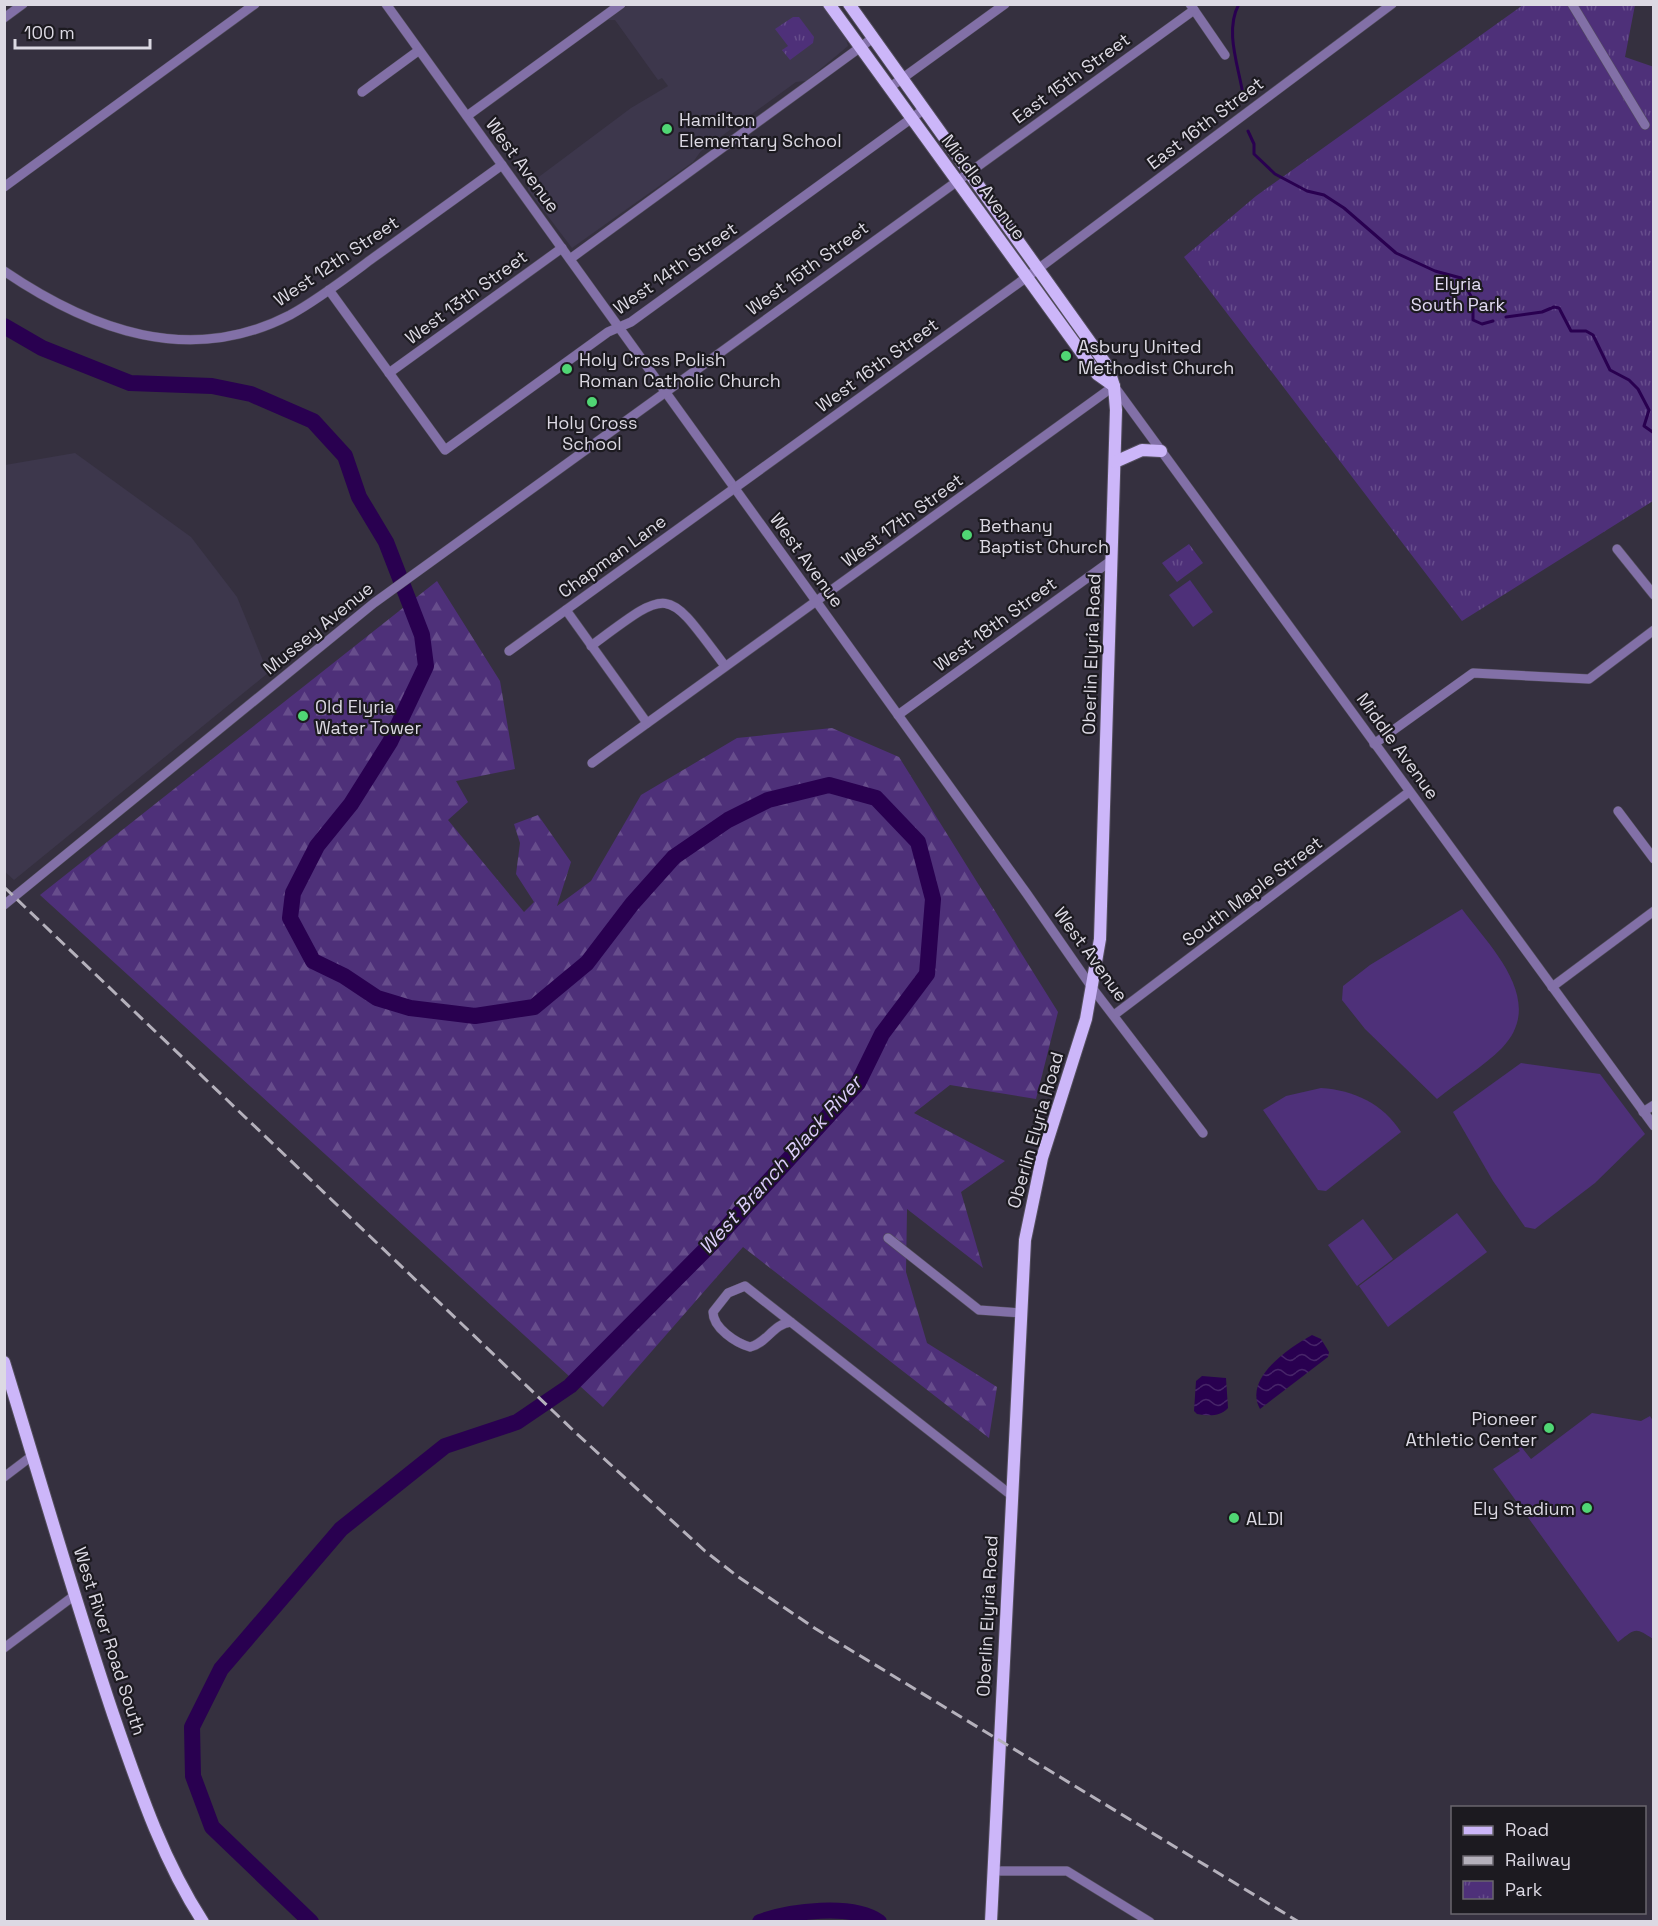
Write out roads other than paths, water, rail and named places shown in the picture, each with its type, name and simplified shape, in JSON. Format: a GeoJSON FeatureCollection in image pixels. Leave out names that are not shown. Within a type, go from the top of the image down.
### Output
{"type":"FeatureCollection","features":[{"type":"Feature","properties":{"kind":"main road","name":"Middle Avenue"},"geometry":{"type":"LineString","coordinates":[[829,4],[957,181],[1108,367],[1114,386]]}},
{"type":"Feature","properties":{"kind":"main road","name":"Middle Avenue"},"geometry":{"type":"LineString","coordinates":[[849,4],[968,172],[1034,273]]}},
{"type":"Feature","properties":{"kind":"main road","name":"Oberlin Elyria Road"},"geometry":{"type":"LineString","coordinates":[[991,1922],[1025,1240],[1032,1199],[1093,989],[1100,939],[1115,462],[1114,386]]}},
{"type":"Feature","properties":{"kind":"main road"},"geometry":{"type":"LineString","coordinates":[[1115,462],[1142,450],[1161,451]]}},
{"type":"Feature","properties":{"kind":"main road","name":"West River Road South"},"geometry":{"type":"LineString","coordinates":[[4,1362],[97,1666],[152,1822],[174,1873],[203,1922]]}},
{"type":"Feature","properties":{"kind":"street"},"geometry":{"type":"LineString","coordinates":[[4,18],[23,4]]}},
{"type":"Feature","properties":{"kind":"street"},"geometry":{"type":"LineString","coordinates":[[4,186],[255,4]]}},
{"type":"Feature","properties":{"kind":"street","name":"West Avenue"},"geometry":{"type":"LineString","coordinates":[[386,4],[1093,989],[1203,1133]]}},
{"type":"Feature","properties":{"kind":"street"},"geometry":{"type":"LineString","coordinates":[[467,116],[621,4]]}},
{"type":"Feature","properties":{"kind":"street"},"geometry":{"type":"LineString","coordinates":[[889,88],[1005,4]]}},
{"type":"Feature","properties":{"kind":"street","name":"East 16th Street"},"geometry":{"type":"LineString","coordinates":[[1034,273],[1392,4]]}},
{"type":"Feature","properties":{"kind":"street"},"geometry":{"type":"LineString","coordinates":[[1572,4],[1646,125]]}},
{"type":"Feature","properties":{"kind":"street"},"geometry":{"type":"LineString","coordinates":[[1192,7],[1225,55]]}},
{"type":"Feature","properties":{"kind":"street","name":"East 15th Street"},"geometry":{"type":"LineString","coordinates":[[968,172],[1192,7]]}},
{"type":"Feature","properties":{"kind":"street"},"geometry":{"type":"LineString","coordinates":[[570,259],[873,38]]}},
{"type":"Feature","properties":{"kind":"street"},"geometry":{"type":"LineString","coordinates":[[363,92],[418,51]]}},
{"type":"Feature","properties":{"kind":"street","name":"West 14th Street"},"geometry":{"type":"LineString","coordinates":[[389,373],[445,450],[923,110]]}},
{"type":"Feature","properties":{"kind":"street","name":"West 12th Street"},"geometry":{"type":"LineString","coordinates":[[4,271],[104,325],[142,336],[171,340],[213,339],[252,330],[289,315],[329,290],[502,165]]}},
{"type":"Feature","properties":{"kind":"street","name":"West 15th Street"},"geometry":{"type":"LineString","coordinates":[[665,391],[968,172]]}},
{"type":"Feature","properties":{"kind":"street","name":"West 13th Street"},"geometry":{"type":"LineString","coordinates":[[389,373],[562,248]]}},
{"type":"Feature","properties":{"kind":"street","name":"West 16th Street"},"geometry":{"type":"LineString","coordinates":[[734,487],[1034,273]]}},
{"type":"Feature","properties":{"kind":"street"},"geometry":{"type":"LineString","coordinates":[[329,290],[389,373]]}},
{"type":"Feature","properties":{"kind":"street","name":"Middle Avenue"},"geometry":{"type":"LineString","coordinates":[[1114,386],[1653,1126]]}},
{"type":"Feature","properties":{"kind":"street","name":"West 17th Street"},"geometry":{"type":"LineString","coordinates":[[592,763],[1114,386]]}},
{"type":"Feature","properties":{"kind":"street","name":"Mussey Avenue"},"geometry":{"type":"LineString","coordinates":[[4,905],[384,596],[665,391]]}},
{"type":"Feature","properties":{"kind":"street","name":"Chapman Lane"},"geometry":{"type":"LineString","coordinates":[[509,651],[734,487]]}},
{"type":"Feature","properties":{"kind":"street"},"geometry":{"type":"LineString","coordinates":[[1617,549],[1653,595]]}},
{"type":"Feature","properties":{"kind":"street","name":"West 18th Street"},"geometry":{"type":"LineString","coordinates":[[898,715],[1112,560]]}},
{"type":"Feature","properties":{"kind":"street"},"geometry":{"type":"LineString","coordinates":[[591,645],[644,607],[666,603],[686,613],[725,666]]}},
{"type":"Feature","properties":{"kind":"street"},"geometry":{"type":"LineString","coordinates":[[566,610],[647,723]]}},
{"type":"Feature","properties":{"kind":"street"},"geometry":{"type":"LineString","coordinates":[[1374,744],[1473,673],[1589,679],[1653,630]]}},
{"type":"Feature","properties":{"kind":"street","name":"South Maple Street"},"geometry":{"type":"LineString","coordinates":[[1114,1015],[1409,792]]}},
{"type":"Feature","properties":{"kind":"street"},"geometry":{"type":"LineString","coordinates":[[1618,811],[1653,859]]}},
{"type":"Feature","properties":{"kind":"street"},"geometry":{"type":"LineString","coordinates":[[1551,987],[1653,911]]}},
{"type":"Feature","properties":{"kind":"street"},"geometry":{"type":"LineString","coordinates":[[1643,1112],[1653,1105]]}},
{"type":"Feature","properties":{"kind":"street"},"geometry":{"type":"LineString","coordinates":[[888,1238],[979,1310],[1021,1313]]}},
{"type":"Feature","properties":{"kind":"street"},"geometry":{"type":"LineString","coordinates":[[791,1322],[782,1323],[755,1346],[745,1345],[715,1323],[713,1312],[728,1293],[741,1283],[791,1322],[1011,1496]]}},
{"type":"Feature","properties":{"kind":"street"},"geometry":{"type":"LineString","coordinates":[[4,1477],[33,1455]]}},
{"type":"Feature","properties":{"kind":"street"},"geometry":{"type":"LineString","coordinates":[[4,1648],[75,1595]]}},
{"type":"Feature","properties":{"kind":"street"},"geometry":{"type":"LineString","coordinates":[[994,1871],[1067,1871],[1150,1922]]}},
{"type":"Feature","properties":{"kind":"water"},"geometry":{"type":"Polygon","coordinates":[[[1312,1335],[1321,1339],[1329,1352],[1328,1357],[1260,1409],[1256,1397],[1263,1375],[1281,1356],[1312,1335]]]}},
{"type":"Feature","properties":{"kind":"water"},"geometry":{"type":"Polygon","coordinates":[[[1202,1376],[1226,1378],[1228,1408],[1221,1413],[1205,1415],[1194,1411],[1196,1381],[1202,1376]]]}},
{"type":"Feature","properties":{"kind":"waterway"},"geometry":{"type":"LineString","coordinates":[[1239,4],[1235,15],[1233,37],[1243,95]]}},
{"type":"Feature","properties":{"kind":"waterway"},"geometry":{"type":"LineString","coordinates":[[1248,131],[1254,144],[1254,154],[1275,174],[1307,191],[1324,195],[1344,208],[1396,253],[1435,271],[1461,278],[1473,300],[1473,320],[1482,324],[1493,321]]}},
{"type":"Feature","properties":{"kind":"waterway"},"geometry":{"type":"LineString","coordinates":[[1506,317],[1542,312],[1554,307],[1559,308],[1571,331],[1586,331],[1593,335],[1610,370],[1629,380],[1638,389],[1649,410],[1644,426],[1654,433]]}},
{"type":"Feature","properties":{"kind":"waterway","name":"West Branch Black River"},"geometry":{"type":"LineString","coordinates":[[4,326],[42,348],[130,383],[212,386],[251,394],[313,421],[345,456],[359,497],[386,542],[422,635],[426,666],[390,742],[351,804],[317,846],[293,893],[290,918],[313,961],[344,976],[377,998],[410,1008],[475,1016],[534,1007],[587,963],[632,904],[674,857],[728,820],[768,800],[829,785],[876,798],[918,842],[933,899],[927,974],[882,1034],[858,1083],[714,1241],[570,1386],[517,1422],[445,1446],[341,1529],[221,1669],[192,1727],[193,1776],[212,1827],[311,1922]]}},
{"type":"Feature","properties":{"kind":"waterway","name":"West Branch Black River"},"geometry":{"type":"LineString","coordinates":[[760,1922],[787,1915],[821,1911],[853,1912],[879,1922]]}},
{"type":"Feature","properties":{"kind":"railway"},"geometry":{"type":"LineString","coordinates":[[4,887],[576,1433],[705,1551],[737,1576],[816,1629],[1299,1922]]}},
{"type":"Feature","properties":{"kind":"place","name":"Hamilton Elementary School"},"geometry":{"type":"Point","coordinates":[667,129]}},
{"type":"Feature","properties":{"kind":"place","name":"Asbury United Methodist Church"},"geometry":{"type":"Point","coordinates":[1066,356]}},
{"type":"Feature","properties":{"kind":"place","name":"Holy Cross Polish Roman Catholic Church"},"geometry":{"type":"Point","coordinates":[567,369]}},
{"type":"Feature","properties":{"kind":"place","name":"Holy Cross School"},"geometry":{"type":"Point","coordinates":[592,402]}},
{"type":"Feature","properties":{"kind":"place","name":"Bethany Baptist Church"},"geometry":{"type":"Point","coordinates":[967,535]}},
{"type":"Feature","properties":{"kind":"place","name":"Old Elyria Water Tower"},"geometry":{"type":"Point","coordinates":[303,716]}},
{"type":"Feature","properties":{"kind":"place","name":"Pioneer Athletic Center"},"geometry":{"type":"Point","coordinates":[1549,1428]}},
{"type":"Feature","properties":{"kind":"place","name":"Ely Stadium"},"geometry":{"type":"Point","coordinates":[1587,1508]}},
{"type":"Feature","properties":{"kind":"place","name":"ALDI"},"geometry":{"type":"Point","coordinates":[1234,1518]}},
{"type":"Feature","properties":{"kind":"park label","name":"Elyria South Park"},"geometry":{"type":"Point","coordinates":[1458,293]}}]}
